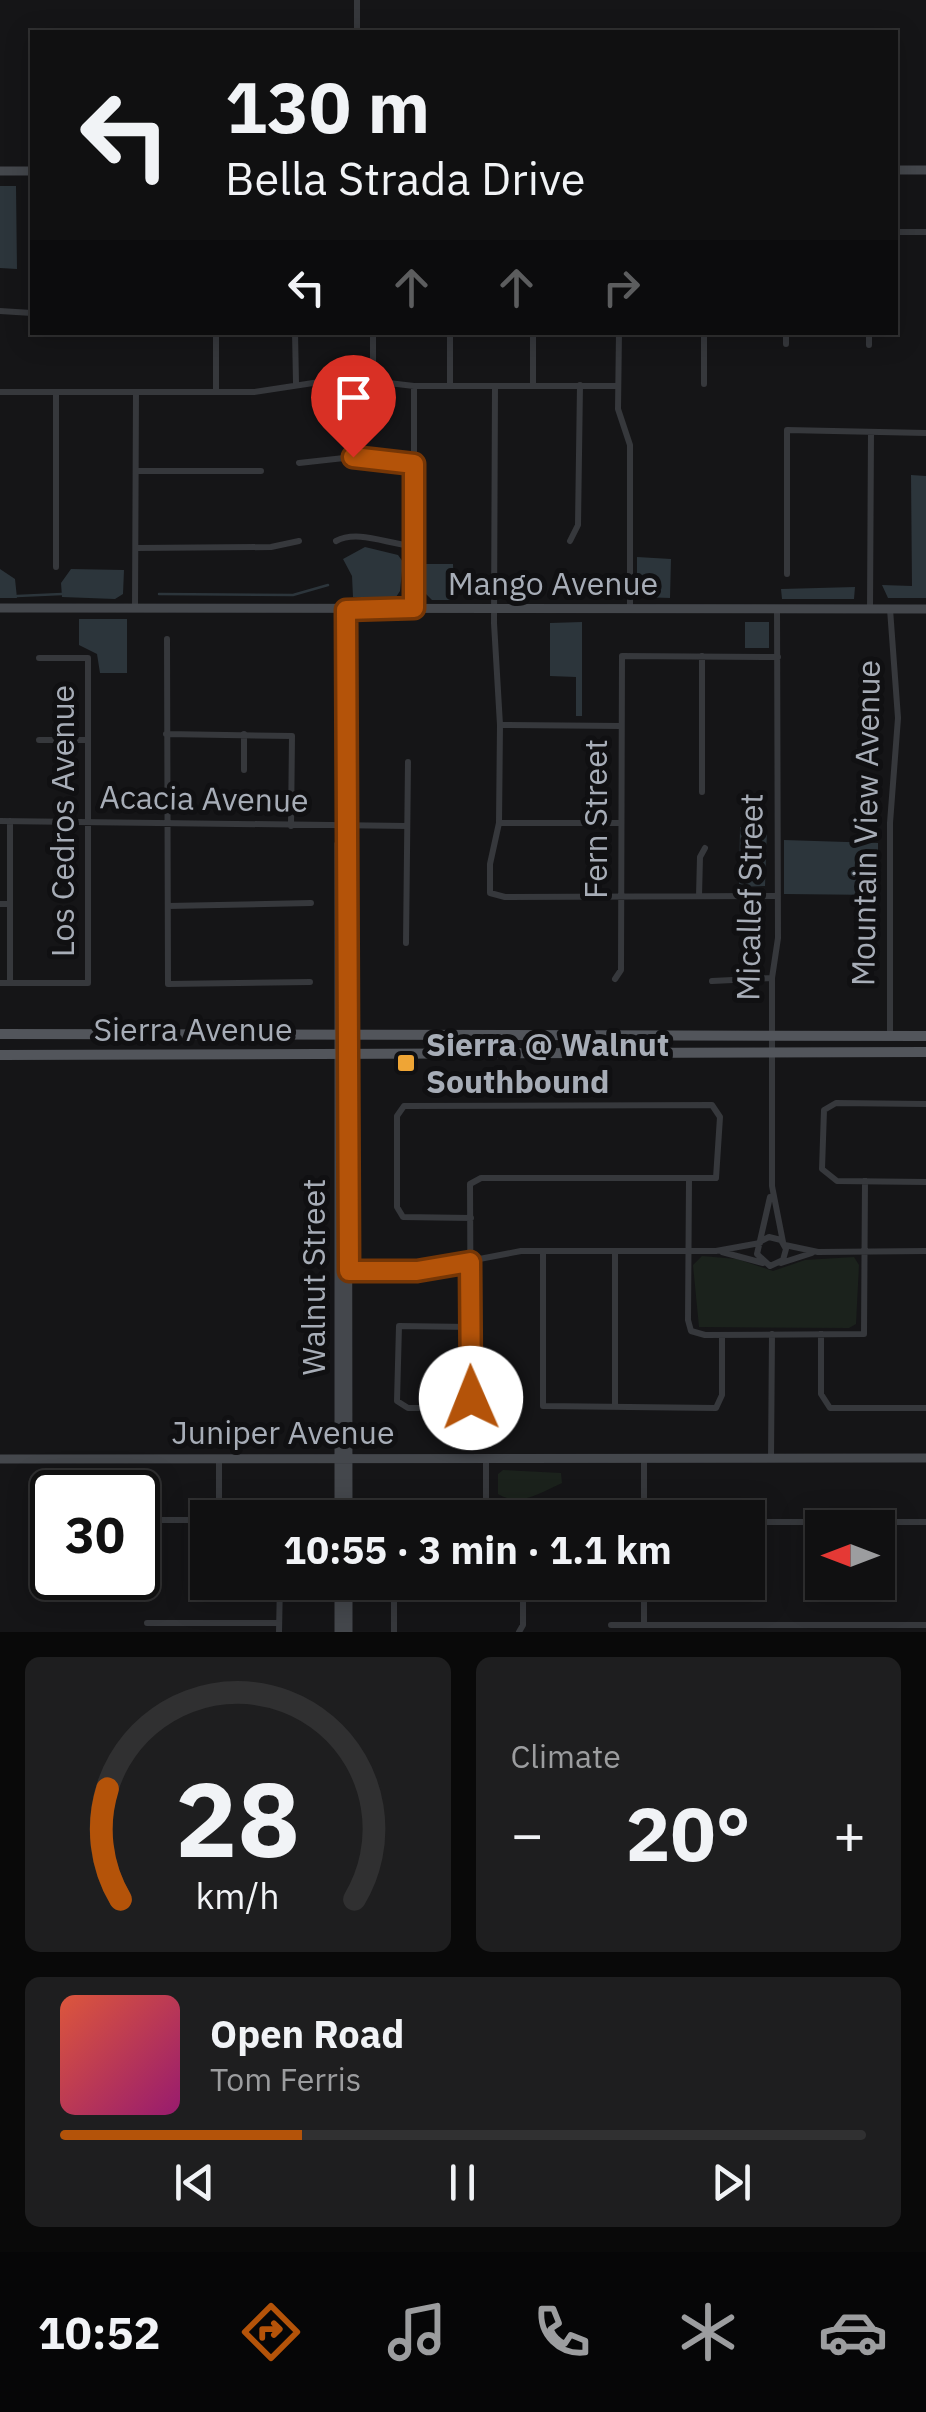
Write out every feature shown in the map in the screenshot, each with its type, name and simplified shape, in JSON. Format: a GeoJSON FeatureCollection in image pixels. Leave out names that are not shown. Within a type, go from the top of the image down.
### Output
{"type":"FeatureCollection","features":[{"type":"Feature","properties":{"kind":"main road","name":"Sierra Avenue"},"geometry":{"type":"LineString","coordinates":[[0,1034],[926,1036]]}},
{"type":"Feature","properties":{"kind":"main road","name":"Sierra Avenue"},"geometry":{"type":"LineString","coordinates":[[0,1055],[926,1052]]}},
{"type":"Feature","properties":{"kind":"street"},"geometry":{"type":"LineString","coordinates":[[357,0],[357,30]]}},
{"type":"Feature","properties":{"kind":"street"},"geometry":{"type":"LineString","coordinates":[[898,170],[926,170]]}},
{"type":"Feature","properties":{"kind":"street"},"geometry":{"type":"LineString","coordinates":[[0,171],[30,171]]}},
{"type":"Feature","properties":{"kind":"street"},"geometry":{"type":"LineString","coordinates":[[898,232],[926,232]]}},
{"type":"Feature","properties":{"kind":"street"},"geometry":{"type":"LineString","coordinates":[[0,311],[30,313]]}},
{"type":"Feature","properties":{"kind":"street"},"geometry":{"type":"LineString","coordinates":[[216,335],[216,391]]}},
{"type":"Feature","properties":{"kind":"street"},"geometry":{"type":"LineString","coordinates":[[295,335],[296,383]]}},
{"type":"Feature","properties":{"kind":"street"},"geometry":{"type":"LineString","coordinates":[[374,335],[374,379]]}},
{"type":"Feature","properties":{"kind":"street"},"geometry":{"type":"LineString","coordinates":[[450,335],[450,385]]}},
{"type":"Feature","properties":{"kind":"street"},"geometry":{"type":"LineString","coordinates":[[534,335],[534,383]]}},
{"type":"Feature","properties":{"kind":"street"},"geometry":{"type":"LineString","coordinates":[[619,335],[618,414],[630,446],[630,610]]}},
{"type":"Feature","properties":{"kind":"street"},"geometry":{"type":"LineString","coordinates":[[704,335],[704,384]]}},
{"type":"Feature","properties":{"kind":"street"},"geometry":{"type":"LineString","coordinates":[[786,335],[786,344]]}},
{"type":"Feature","properties":{"kind":"street"},"geometry":{"type":"LineString","coordinates":[[870,335],[870,345]]}},
{"type":"Feature","properties":{"kind":"street"},"geometry":{"type":"LineString","coordinates":[[0,392],[266,391],[296,383],[374,379],[414,386],[618,386]]}},
{"type":"Feature","properties":{"kind":"street"},"geometry":{"type":"LineString","coordinates":[[570,541],[578,525],[580,385]]}},
{"type":"Feature","properties":{"kind":"street"},"geometry":{"type":"LineString","coordinates":[[414,386],[414,608]]}},
{"type":"Feature","properties":{"kind":"street"},"geometry":{"type":"LineString","coordinates":[[495,386],[494,609],[500,725],[499,823],[489,888],[494,895],[778,896]]}},
{"type":"Feature","properties":{"kind":"street"},"geometry":{"type":"LineString","coordinates":[[56,392],[56,566]]}},
{"type":"Feature","properties":{"kind":"street"},"geometry":{"type":"LineString","coordinates":[[136,392],[136,608]]}},
{"type":"Feature","properties":{"kind":"street"},"geometry":{"type":"LineString","coordinates":[[787,574],[787,430],[926,433]]}},
{"type":"Feature","properties":{"kind":"street"},"geometry":{"type":"LineString","coordinates":[[870,432],[870,609]]}},
{"type":"Feature","properties":{"kind":"street"},"geometry":{"type":"LineString","coordinates":[[299,463],[353,457],[414,464]]}},
{"type":"Feature","properties":{"kind":"street"},"geometry":{"type":"LineString","coordinates":[[136,471],[261,471]]}},
{"type":"Feature","properties":{"kind":"street"},"geometry":{"type":"LineString","coordinates":[[336,542],[356,536],[389,545],[414,546]]}},
{"type":"Feature","properties":{"kind":"street"},"geometry":{"type":"LineString","coordinates":[[136,548],[271,547],[299,541]]}},
{"type":"Feature","properties":{"kind":"street","name":"Mango Avenue"},"geometry":{"type":"LineString","coordinates":[[0,608],[926,609]]}},
{"type":"Feature","properties":{"kind":"street","name":"Micallef Street"},"geometry":{"type":"LineString","coordinates":[[777,609],[778,896],[772,978],[772,1186],[784,1244]]}},
{"type":"Feature","properties":{"kind":"street","name":"Mountain View Avenue"},"geometry":{"type":"LineString","coordinates":[[890,609],[898,718],[890,823],[890,1037]]}},
{"type":"Feature","properties":{"kind":"street","name":"Walnut Street"},"geometry":{"type":"LineString","coordinates":[[346,610],[344,826],[349,844],[344,1037],[343,1458],[346,1500]]}},
{"type":"Feature","properties":{"kind":"street"},"geometry":{"type":"LineString","coordinates":[[167,639],[168,984],[310,982]]}},
{"type":"Feature","properties":{"kind":"street","name":"Fern Street"},"geometry":{"type":"LineString","coordinates":[[615,979],[621,970],[622,656],[702,656]]}},
{"type":"Feature","properties":{"kind":"street"},"geometry":{"type":"LineString","coordinates":[[702,792],[702,656],[778,657]]}},
{"type":"Feature","properties":{"kind":"street","name":"Los Cedros Avenue"},"geometry":{"type":"LineString","coordinates":[[10,983],[88,984],[88,658],[40,658]]}},
{"type":"Feature","properties":{"kind":"street"},"geometry":{"type":"LineString","coordinates":[[500,725],[621,726]]}},
{"type":"Feature","properties":{"kind":"street"},"geometry":{"type":"LineString","coordinates":[[166,734],[292,736],[291,826]]}},
{"type":"Feature","properties":{"kind":"street"},"geometry":{"type":"LineString","coordinates":[[244,734],[244,770]]}},
{"type":"Feature","properties":{"kind":"street"},"geometry":{"type":"LineString","coordinates":[[39,740],[88,740]]}},
{"type":"Feature","properties":{"kind":"street"},"geometry":{"type":"LineString","coordinates":[[406,943],[408,762]]}},
{"type":"Feature","properties":{"kind":"street","name":"Acacia Avenue"},"geometry":{"type":"LineString","coordinates":[[0,821],[407,826]]}},
{"type":"Feature","properties":{"kind":"street"},"geometry":{"type":"LineString","coordinates":[[0,982],[10,983],[10,821]]}},
{"type":"Feature","properties":{"kind":"street"},"geometry":{"type":"LineString","coordinates":[[499,823],[621,823]]}},
{"type":"Feature","properties":{"kind":"street"},"geometry":{"type":"LineString","coordinates":[[699,896],[700,857],[705,848]]}},
{"type":"Feature","properties":{"kind":"street"},"geometry":{"type":"LineString","coordinates":[[0,904],[10,904]]}},
{"type":"Feature","properties":{"kind":"street"},"geometry":{"type":"LineString","coordinates":[[168,906],[311,904]]}},
{"type":"Feature","properties":{"kind":"street"},"geometry":{"type":"LineString","coordinates":[[712,980],[772,978]]}},
{"type":"Feature","properties":{"kind":"street","name":"Walnut Street"},"geometry":{"type":"LineString","coordinates":[[340,1500],[349,1271],[344,1054]]}},
{"type":"Feature","properties":{"kind":"street"},"geometry":{"type":"LineString","coordinates":[[926,1104],[836,1102],[824,1110],[822,1169],[827,1176],[865,1181],[926,1182]]}},
{"type":"Feature","properties":{"kind":"street"},"geometry":{"type":"LineString","coordinates":[[470,1327],[400,1326],[396,1400],[408,1408],[462,1408],[471,1398],[471,1218],[470,1184],[480,1178],[716,1178],[720,1116],[712,1105],[404,1106],[398,1116],[397,1207],[403,1217],[471,1218]]}},
{"type":"Feature","properties":{"kind":"street"},"geometry":{"type":"LineString","coordinates":[[689,1181],[691,1330],[722,1335],[864,1334],[865,1181]]}},
{"type":"Feature","properties":{"kind":"street","name":"Micallef Street"},"geometry":{"type":"LineString","coordinates":[[760,1242],[772,1186]]}},
{"type":"Feature","properties":{"kind":"street"},"geometry":{"type":"LineString","coordinates":[[349,1271],[417,1271],[542,1251],[716,1251],[773,1237],[784,1244],[818,1252],[926,1252]]}},
{"type":"Feature","properties":{"kind":"street"},"geometry":{"type":"LineString","coordinates":[[760,1242],[757,1254],[765,1264]]}},
{"type":"Feature","properties":{"kind":"street"},"geometry":{"type":"LineString","coordinates":[[779,1264],[784,1244]]}},
{"type":"Feature","properties":{"kind":"street"},"geometry":{"type":"LineString","coordinates":[[542,1251],[544,1406],[716,1408],[722,1395],[722,1335]]}},
{"type":"Feature","properties":{"kind":"street"},"geometry":{"type":"LineString","coordinates":[[615,1251],[615,1407]]}},
{"type":"Feature","properties":{"kind":"street"},"geometry":{"type":"LineString","coordinates":[[716,1251],[765,1264],[779,1264],[818,1252]]}},
{"type":"Feature","properties":{"kind":"street"},"geometry":{"type":"LineString","coordinates":[[771,1458],[772,1334]]}},
{"type":"Feature","properties":{"kind":"street"},"geometry":{"type":"LineString","coordinates":[[821,1334],[821,1394],[830,1408],[926,1408]]}},
{"type":"Feature","properties":{"kind":"street"},"geometry":{"type":"LineString","coordinates":[[219,1458],[219,1500]]}},
{"type":"Feature","properties":{"kind":"street"},"geometry":{"type":"LineString","coordinates":[[486,1458],[486,1500]]}},
{"type":"Feature","properties":{"kind":"street","name":"Juniper Avenue"},"geometry":{"type":"LineString","coordinates":[[0,1459],[926,1458]]}},
{"type":"Feature","properties":{"kind":"street"},"geometry":{"type":"LineString","coordinates":[[644,1459],[644,1500]]}},
{"type":"Feature","properties":{"kind":"street"},"geometry":{"type":"LineString","coordinates":[[160,1520],[190,1520]]}},
{"type":"Feature","properties":{"kind":"street"},"geometry":{"type":"LineString","coordinates":[[765,1522],[926,1522]]}},
{"type":"Feature","properties":{"kind":"street"},"geometry":{"type":"LineString","coordinates":[[146,1623],[280,1627],[280,1600]]}},
{"type":"Feature","properties":{"kind":"street"},"geometry":{"type":"LineString","coordinates":[[339,1600],[339,1632]]}},
{"type":"Feature","properties":{"kind":"street"},"geometry":{"type":"LineString","coordinates":[[348,1600],[348,1632]]}},
{"type":"Feature","properties":{"kind":"street"},"geometry":{"type":"LineString","coordinates":[[394,1600],[394,1632]]}},
{"type":"Feature","properties":{"kind":"street"},"geometry":{"type":"LineString","coordinates":[[520,1631],[522,1600]]}},
{"type":"Feature","properties":{"kind":"street"},"geometry":{"type":"LineString","coordinates":[[644,1600],[644,1625]]}},
{"type":"Feature","properties":{"kind":"street"},"geometry":{"type":"LineString","coordinates":[[612,1625],[926,1626]]}},
{"type":"Feature","properties":{"kind":"shaded area"},"geometry":{"type":"Polygon","coordinates":[[[0,186],[16,186],[17,269],[0,268],[0,186]]]}},
{"type":"Feature","properties":{"kind":"shaded area"},"geometry":{"type":"Polygon","coordinates":[[[911,475],[926,476],[926,598],[888,598],[882,585],[912,586],[911,475]]]}},
{"type":"Feature","properties":{"kind":"shaded area"},"geometry":{"type":"Polygon","coordinates":[[[365,547],[398,555],[403,562],[400,591],[394,600],[353,597],[352,576],[343,559],[365,547]]]}},
{"type":"Feature","properties":{"kind":"shaded area"},"geometry":{"type":"Polygon","coordinates":[[[637,557],[671,559],[670,598],[641,597],[637,591],[637,557]]]}},
{"type":"Feature","properties":{"kind":"shaded area"},"geometry":{"type":"Polygon","coordinates":[[[424,564],[453,564],[454,600],[432,600],[424,592],[424,564]]]}},
{"type":"Feature","properties":{"kind":"shaded area"},"geometry":{"type":"Polygon","coordinates":[[[0,569],[15,579],[17,598],[0,598],[0,569]]]}},
{"type":"Feature","properties":{"kind":"shaded area"},"geometry":{"type":"Polygon","coordinates":[[[71,569],[124,570],[123,594],[115,599],[62,597],[61,583],[71,569]]]}},
{"type":"Feature","properties":{"kind":"shaded area"},"geometry":{"type":"Polygon","coordinates":[[[855,587],[854,599],[782,599],[781,589],[855,587]]]}},
{"type":"Feature","properties":{"kind":"shaded area"},"geometry":{"type":"Polygon","coordinates":[[[79,619],[127,619],[127,673],[100,673],[97,654],[79,645],[79,619]]]}},
{"type":"Feature","properties":{"kind":"shaded area"},"geometry":{"type":"Polygon","coordinates":[[[582,622],[582,716],[576,716],[576,677],[550,676],[550,623],[582,622]]]}},
{"type":"Feature","properties":{"kind":"shaded area"},"geometry":{"type":"Polygon","coordinates":[[[745,622],[769,622],[769,648],[745,648],[745,622]]]}},
{"type":"Feature","properties":{"kind":"shaded area"},"geometry":{"type":"Polygon","coordinates":[[[740,827],[767,830],[765,886],[739,887],[740,827]]]}},
{"type":"Feature","properties":{"kind":"shaded area"},"geometry":{"type":"Polygon","coordinates":[[[784,840],[878,843],[878,895],[784,894],[784,840]]]}},
{"type":"Feature","properties":{"kind":"shaded area"},"geometry":{"type":"Polygon","coordinates":[[[702,1256],[737,1259],[773,1271],[805,1260],[854,1257],[859,1265],[856,1324],[849,1328],[699,1327],[693,1265],[702,1256]]]}},
{"type":"Feature","properties":{"kind":"shaded area"},"geometry":{"type":"Polygon","coordinates":[[[503,1470],[561,1473],[562,1483],[530,1497],[506,1498],[498,1494],[498,1474],[503,1470]]]}},
{"type":"Feature","properties":{"kind":"waterway"},"geometry":{"type":"LineString","coordinates":[[159,594],[293,595],[328,585]]}},
{"type":"Feature","properties":{"kind":"waterway"},"geometry":{"type":"LineString","coordinates":[[17,596],[62,594]]}},
{"type":"Feature","properties":{"kind":"place","name":"Sierra @ Walnut Southbound"},"geometry":{"type":"Point","coordinates":[406,1063]}},
{"type":"Feature","properties":{"kind":"route"},"geometry":{"type":"LineString","coordinates":[[353,457],[414,464],[414,608],[346,610],[349,1271],[417,1271],[470,1262],[471,1398]]}}]}
